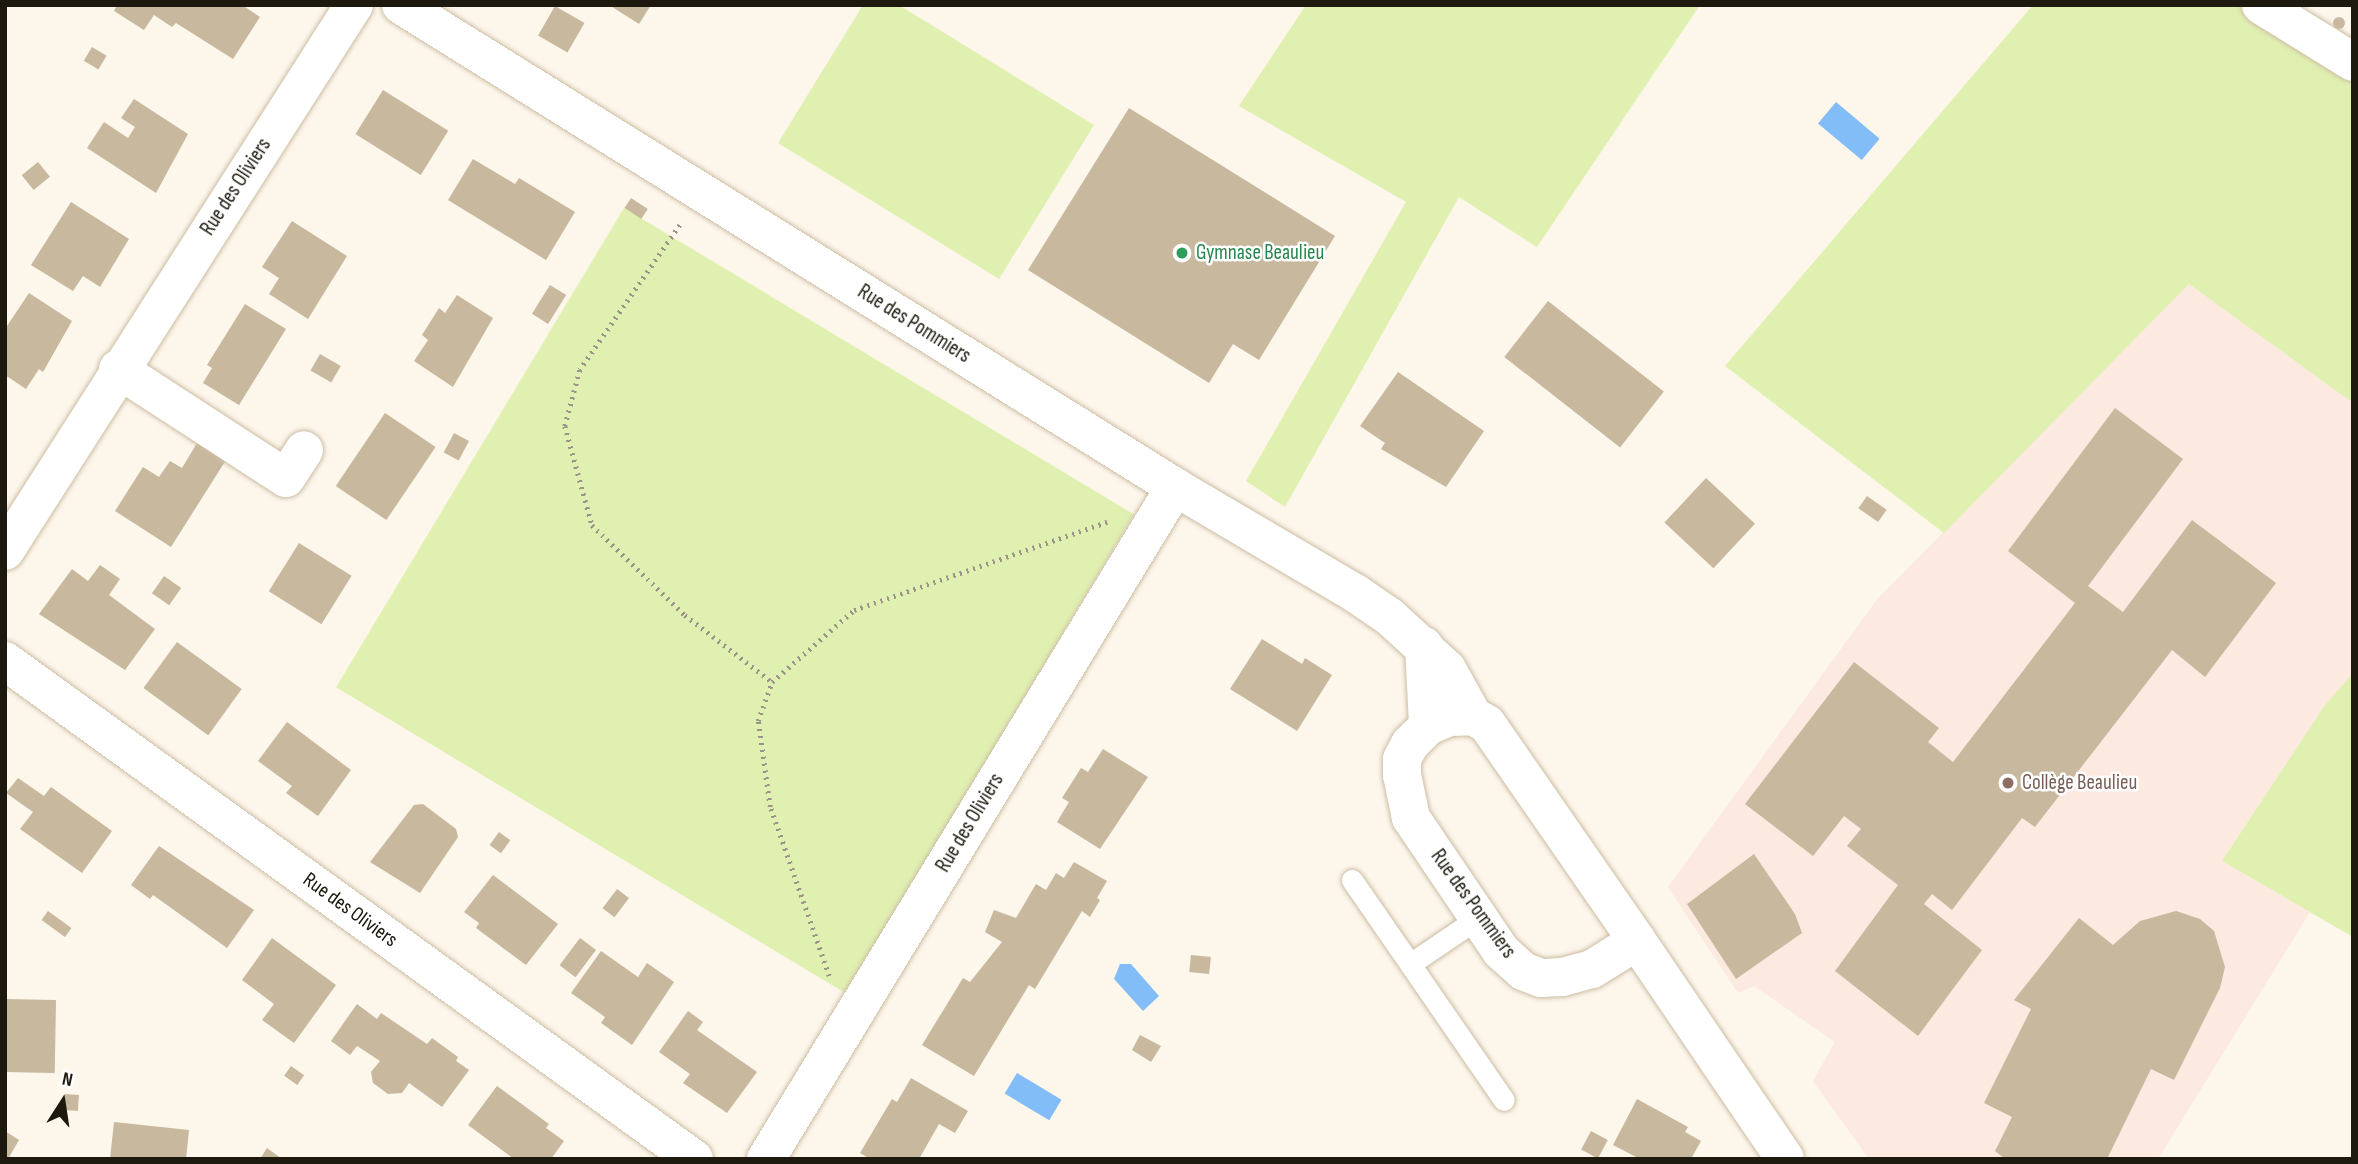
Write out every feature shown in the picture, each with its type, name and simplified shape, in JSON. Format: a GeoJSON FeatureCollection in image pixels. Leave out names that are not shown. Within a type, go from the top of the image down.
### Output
{"type":"FeatureCollection","features":[{"type":"Feature","properties":{"kind":"street","name":"Rue des Oliviers"},"geometry":{"type":"LineString","coordinates":[[5,551],[118,369],[354,5]]}},
{"type":"Feature","properties":{"kind":"street","name":"Rue des Pommiers"},"geometry":{"type":"LineString","coordinates":[[401,5],[1175,486],[1355,593],[1424,646],[1463,692],[1473,716],[1488,724],[1785,1159]]}},
{"type":"Feature","properties":{"kind":"street"},"geometry":{"type":"LineString","coordinates":[[2261,5],[2353,61]]}},
{"type":"Feature","properties":{"kind":"street"},"geometry":{"type":"LineString","coordinates":[[118,369],[286,478],[304,450]]}},
{"type":"Feature","properties":{"kind":"street","name":"Rue des Oliviers"},"geometry":{"type":"LineString","coordinates":[[766,1159],[1175,486]]}},
{"type":"Feature","properties":{"kind":"street"},"geometry":{"type":"LineString","coordinates":[[1424,646],[1428,726],[1448,718],[1473,716]]}},
{"type":"Feature","properties":{"kind":"street","name":"Rue des Oliviers"},"geometry":{"type":"LineString","coordinates":[[5,661],[694,1159]]}},
{"type":"Feature","properties":{"kind":"street","name":"Rue des Pommiers"},"geometry":{"type":"LineString","coordinates":[[1428,726],[1402,759],[1403,796],[1411,818],[1481,916],[1502,951],[1523,971],[1541,978],[1592,969],[1637,941]]}},
{"type":"Feature","properties":{"kind":"lane"},"geometry":{"type":"LineString","coordinates":[[1352,880],[1504,1100]]}},
{"type":"Feature","properties":{"kind":"lane"},"geometry":{"type":"LineString","coordinates":[[1410,964],[1481,916]]}},
{"type":"Feature","properties":{"kind":"path"},"geometry":{"type":"LineString","coordinates":[[682,221],[580,370],[565,426],[592,525],[685,615],[772,682]]}},
{"type":"Feature","properties":{"kind":"path"},"geometry":{"type":"LineString","coordinates":[[851,1019],[840,1008],[770,807],[758,721],[772,682],[854,610],[1111,521]]}},
{"type":"Feature","properties":{"kind":"shaded area","name":"Collège Beaulieu"},"geometry":{"type":"Polygon","coordinates":[[[2189,284],[2353,403],[2353,673],[2325,705],[2222,861],[2310,912],[2158,1159],[1869,1159],[1813,1081],[1835,1042],[1754,986],[1738,993],[1668,887],[1878,598],[2189,284]]]}},
{"type":"Feature","properties":{"kind":"green space"},"geometry":{"type":"Polygon","coordinates":[[[863,5],[899,5],[1094,125],[999,279],[778,143],[863,5]]]}},
{"type":"Feature","properties":{"kind":"green space"},"geometry":{"type":"Polygon","coordinates":[[[1306,5],[1700,5],[1537,247],[1459,197],[1285,507],[1246,481],[1406,202],[1239,106],[1306,5]]]}},
{"type":"Feature","properties":{"kind":"green space"},"geometry":{"type":"Polygon","coordinates":[[[2033,5],[2261,5],[2353,62],[2353,403],[2189,284],[1944,533],[1725,366],[2033,5]]]}},
{"type":"Feature","properties":{"kind":"green space"},"geometry":{"type":"Polygon","coordinates":[[[624,208],[1134,514],[846,994],[336,687],[624,208]]]}},
{"type":"Feature","properties":{"kind":"green space"},"geometry":{"type":"Polygon","coordinates":[[[2353,673],[2353,937],[2222,861],[2325,705],[2353,673]]]}},
{"type":"Feature","properties":{"kind":"water"},"geometry":{"type":"Polygon","coordinates":[[[1836,102],[1880,139],[1862,160],[1818,123],[1836,102]]]}},
{"type":"Feature","properties":{"kind":"water"},"geometry":{"type":"Polygon","coordinates":[[[1120,964],[1131,964],[1159,996],[1143,1011],[1114,979],[1120,964]]]}},
{"type":"Feature","properties":{"kind":"water"},"geometry":{"type":"Polygon","coordinates":[[[1017,1073],[1062,1100],[1049,1120],[1005,1094],[1017,1073]]]}},
{"type":"Feature","properties":{"kind":"building"},"geometry":{"type":"Polygon","coordinates":[[[117,5],[242,5],[260,17],[233,59],[176,23],[172,27],[154,15],[144,30],[114,11],[117,5]]]}},
{"type":"Feature","properties":{"kind":"building"},"geometry":{"type":"Polygon","coordinates":[[[609,5],[651,5],[639,24],[609,5]]]}},
{"type":"Feature","properties":{"kind":"building"},"geometry":{"type":"Polygon","coordinates":[[[555,6],[584,23],[567,52],[538,35],[555,6]]]}},
{"type":"Feature","properties":{"kind":"building"},"geometry":{"type":"Polygon","coordinates":[[[2339,17],[2345,23],[2339,29],[2333,23],[2339,17]]]}},
{"type":"Feature","properties":{"kind":"building"},"geometry":{"type":"Polygon","coordinates":[[[92,47],[107,56],[98,69],[84,61],[92,47]]]}},
{"type":"Feature","properties":{"kind":"building"},"geometry":{"type":"Polygon","coordinates":[[[383,90],[448,131],[421,175],[355,134],[383,90]]]}},
{"type":"Feature","properties":{"kind":"building"},"geometry":{"type":"Polygon","coordinates":[[[134,99],[188,134],[156,193],[87,148],[104,122],[128,138],[135,127],[121,118],[134,99]]]}},
{"type":"Feature","properties":{"kind":"building","name":"Gymnase Beaulieu"},"geometry":{"type":"Polygon","coordinates":[[[1129,108],[1335,236],[1259,360],[1233,344],[1209,383],[1028,270],[1129,108]]]}},
{"type":"Feature","properties":{"kind":"building"},"geometry":{"type":"Polygon","coordinates":[[[473,159],[515,184],[519,178],[575,212],[546,260],[448,200],[473,159]]]}},
{"type":"Feature","properties":{"kind":"building"},"geometry":{"type":"Polygon","coordinates":[[[38,162],[50,177],[34,190],[22,175],[38,162]]]}},
{"type":"Feature","properties":{"kind":"building"},"geometry":{"type":"Polygon","coordinates":[[[631,198],[648,209],[641,219],[624,208],[631,198]]]}},
{"type":"Feature","properties":{"kind":"building"},"geometry":{"type":"Polygon","coordinates":[[[71,202],[129,239],[100,287],[83,276],[73,291],[31,265],[71,202]]]}},
{"type":"Feature","properties":{"kind":"building"},"geometry":{"type":"Polygon","coordinates":[[[292,221],[347,256],[308,319],[269,294],[279,278],[262,267],[292,221]]]}},
{"type":"Feature","properties":{"kind":"building"},"geometry":{"type":"Polygon","coordinates":[[[550,285],[566,295],[548,324],[532,314],[550,285]]]}},
{"type":"Feature","properties":{"kind":"building"},"geometry":{"type":"Polygon","coordinates":[[[29,293],[72,321],[43,372],[39,369],[26,389],[5,375],[5,329],[29,293]]]}},
{"type":"Feature","properties":{"kind":"building"},"geometry":{"type":"Polygon","coordinates":[[[457,295],[493,318],[453,387],[414,361],[428,340],[422,335],[439,308],[445,313],[457,295]]]}},
{"type":"Feature","properties":{"kind":"building"},"geometry":{"type":"Polygon","coordinates":[[[1548,301],[1664,392],[1620,447],[1504,357],[1548,301]]]}},
{"type":"Feature","properties":{"kind":"building"},"geometry":{"type":"Polygon","coordinates":[[[245,304],[286,329],[239,405],[203,383],[212,368],[207,365],[245,304]]]}},
{"type":"Feature","properties":{"kind":"building"},"geometry":{"type":"Polygon","coordinates":[[[320,354],[341,366],[331,382],[310,370],[320,354]]]}},
{"type":"Feature","properties":{"kind":"building"},"geometry":{"type":"Polygon","coordinates":[[[1398,372],[1484,431],[1446,487],[1381,449],[1385,443],[1360,426],[1398,372]]]}},
{"type":"Feature","properties":{"kind":"building"},"geometry":{"type":"Polygon","coordinates":[[[2115,408],[2183,459],[2088,586],[2123,612],[2192,520],[2276,583],[2205,677],[2172,650],[2035,827],[2022,818],[1952,910],[1932,894],[1924,904],[1982,950],[1918,1036],[1835,971],[1898,885],[1847,846],[1861,829],[1844,816],[1813,856],[1745,804],[1854,662],[1939,728],[1928,742],[1953,762],[2075,603],[2008,551],[2115,408]]]}},
{"type":"Feature","properties":{"kind":"building"},"geometry":{"type":"Polygon","coordinates":[[[385,413],[436,447],[386,520],[336,486],[385,413]]]}},
{"type":"Feature","properties":{"kind":"building"},"geometry":{"type":"Polygon","coordinates":[[[454,433],[469,441],[459,460],[444,452],[454,433]]]}},
{"type":"Feature","properties":{"kind":"building"},"geometry":{"type":"Polygon","coordinates":[[[197,443],[226,460],[171,547],[115,511],[143,467],[159,477],[170,461],[182,468],[197,443]]]}},
{"type":"Feature","properties":{"kind":"building"},"geometry":{"type":"Polygon","coordinates":[[[1706,478],[1755,524],[1713,568],[1664,523],[1706,478]]]}},
{"type":"Feature","properties":{"kind":"building"},"geometry":{"type":"Polygon","coordinates":[[[1867,496],[1887,510],[1878,522],[1858,508],[1867,496]]]}},
{"type":"Feature","properties":{"kind":"building"},"geometry":{"type":"Polygon","coordinates":[[[299,543],[352,576],[321,624],[269,591],[299,543]]]}},
{"type":"Feature","properties":{"kind":"building"},"geometry":{"type":"Polygon","coordinates":[[[100,565],[120,579],[109,595],[155,629],[125,670],[39,614],[72,569],[88,581],[100,565]]]}},
{"type":"Feature","properties":{"kind":"building"},"geometry":{"type":"Polygon","coordinates":[[[164,576],[181,588],[169,605],[152,593],[164,576]]]}},
{"type":"Feature","properties":{"kind":"building"},"geometry":{"type":"Polygon","coordinates":[[[1262,639],[1302,664],[1305,658],[1332,675],[1297,731],[1230,689],[1262,639]]]}},
{"type":"Feature","properties":{"kind":"building"},"geometry":{"type":"Polygon","coordinates":[[[177,642],[242,689],[208,735],[143,688],[177,642]]]}},
{"type":"Feature","properties":{"kind":"building"},"geometry":{"type":"Polygon","coordinates":[[[287,722],[351,770],[318,816],[286,793],[292,786],[258,761],[287,722]]]}},
{"type":"Feature","properties":{"kind":"building"},"geometry":{"type":"Polygon","coordinates":[[[1103,749],[1148,777],[1100,849],[1057,822],[1069,802],[1062,798],[1081,768],[1088,772],[1103,749]]]}},
{"type":"Feature","properties":{"kind":"building"},"geometry":{"type":"Polygon","coordinates":[[[18,778],[44,796],[51,787],[112,831],[82,873],[20,829],[33,812],[6,793],[18,778]]]}},
{"type":"Feature","properties":{"kind":"building"},"geometry":{"type":"Polygon","coordinates":[[[423,804],[456,829],[458,837],[420,893],[370,862],[414,805],[423,804]]]}},
{"type":"Feature","properties":{"kind":"building"},"geometry":{"type":"Polygon","coordinates":[[[499,832],[510,840],[501,853],[490,845],[499,832]]]}},
{"type":"Feature","properties":{"kind":"building"},"geometry":{"type":"Polygon","coordinates":[[[159,846],[254,910],[227,948],[153,895],[150,899],[131,885],[159,846]]]}},
{"type":"Feature","properties":{"kind":"building"},"geometry":{"type":"Polygon","coordinates":[[[1754,854],[1795,914],[1802,933],[1736,979],[1687,904],[1754,854]]]}},
{"type":"Feature","properties":{"kind":"building"},"geometry":{"type":"Polygon","coordinates":[[[1074,862],[1107,881],[1097,898],[1100,900],[1090,917],[1082,911],[1035,989],[1029,985],[974,1076],[922,1045],[963,978],[970,982],[1002,942],[985,932],[994,910],[1016,918],[1036,884],[1046,890],[1056,873],[1064,878],[1074,862]]]}},
{"type":"Feature","properties":{"kind":"building"},"geometry":{"type":"Polygon","coordinates":[[[493,875],[558,924],[526,965],[476,928],[479,923],[464,912],[493,875]]]}},
{"type":"Feature","properties":{"kind":"building"},"geometry":{"type":"Polygon","coordinates":[[[617,889],[629,898],[615,917],[603,908],[617,889]]]}},
{"type":"Feature","properties":{"kind":"building"},"geometry":{"type":"Polygon","coordinates":[[[48,911],[71,928],[65,937],[42,920],[48,911]]]}},
{"type":"Feature","properties":{"kind":"building"},"geometry":{"type":"Polygon","coordinates":[[[2176,911],[2200,919],[2214,931],[2225,967],[2220,988],[2174,1080],[2151,1069],[2107,1159],[2005,1159],[1995,1151],[2012,1117],[1984,1103],[2031,1009],[2014,1000],[2079,918],[2113,945],[2140,921],[2176,911]]]}},
{"type":"Feature","properties":{"kind":"building"},"geometry":{"type":"Polygon","coordinates":[[[272,938],[336,985],[294,1043],[262,1020],[274,1004],[242,980],[272,938]]]}},
{"type":"Feature","properties":{"kind":"building"},"geometry":{"type":"Polygon","coordinates":[[[580,938],[596,950],[576,977],[560,965],[580,938]]]}},
{"type":"Feature","properties":{"kind":"building"},"geometry":{"type":"Polygon","coordinates":[[[601,951],[638,977],[647,963],[674,982],[632,1045],[601,1023],[605,1017],[571,993],[601,951]]]}},
{"type":"Feature","properties":{"kind":"building"},"geometry":{"type":"Polygon","coordinates":[[[1191,955],[1211,957],[1209,974],[1189,972],[1191,955]]]}},
{"type":"Feature","properties":{"kind":"building"},"geometry":{"type":"Polygon","coordinates":[[[5,999],[56,1000],[55,1073],[5,1072],[5,999]]]}},
{"type":"Feature","properties":{"kind":"building"},"geometry":{"type":"Polygon","coordinates":[[[357,1004],[377,1019],[381,1013],[427,1044],[432,1038],[458,1057],[456,1061],[469,1070],[442,1107],[409,1083],[402,1093],[388,1094],[373,1083],[371,1072],[380,1061],[357,1046],[350,1055],[331,1041],[357,1004]]]}},
{"type":"Feature","properties":{"kind":"building"},"geometry":{"type":"Polygon","coordinates":[[[688,1011],[703,1022],[697,1030],[757,1072],[727,1113],[683,1083],[690,1074],[659,1052],[688,1011]]]}},
{"type":"Feature","properties":{"kind":"building"},"geometry":{"type":"Polygon","coordinates":[[[1140,1035],[1161,1046],[1151,1062],[1132,1050],[1140,1035]]]}},
{"type":"Feature","properties":{"kind":"building"},"geometry":{"type":"Polygon","coordinates":[[[291,1066],[304,1075],[297,1085],[284,1076],[291,1066]]]}},
{"type":"Feature","properties":{"kind":"building"},"geometry":{"type":"Polygon","coordinates":[[[911,1078],[968,1111],[955,1133],[939,1124],[919,1159],[870,1159],[860,1153],[892,1099],[897,1102],[911,1078]]]}},
{"type":"Feature","properties":{"kind":"building"},"geometry":{"type":"Polygon","coordinates":[[[497,1086],[549,1124],[546,1128],[564,1141],[551,1159],[514,1159],[468,1125],[497,1086]]]}},
{"type":"Feature","properties":{"kind":"building"},"geometry":{"type":"Polygon","coordinates":[[[65,1094],[79,1095],[78,1111],[64,1110],[65,1094]]]}},
{"type":"Feature","properties":{"kind":"building"},"geometry":{"type":"Polygon","coordinates":[[[1637,1099],[1688,1127],[1685,1132],[1701,1141],[1691,1159],[1640,1159],[1613,1145],[1637,1099]]]}},
{"type":"Feature","properties":{"kind":"building"},"geometry":{"type":"Polygon","coordinates":[[[114,1122],[189,1130],[186,1159],[110,1159],[114,1122]]]}},
{"type":"Feature","properties":{"kind":"building"},"geometry":{"type":"Polygon","coordinates":[[[5,1131],[19,1140],[8,1159],[5,1159],[5,1131]]]}},
{"type":"Feature","properties":{"kind":"building"},"geometry":{"type":"Polygon","coordinates":[[[1591,1131],[1608,1140],[1598,1158],[1581,1150],[1591,1131]]]}},
{"type":"Feature","properties":{"kind":"building"},"geometry":{"type":"Polygon","coordinates":[[[267,1148],[282,1159],[260,1159],[267,1148]]]}},
{"type":"Feature","properties":{"kind":"place","name":"Gymnase Beaulieu"},"geometry":{"type":"Point","coordinates":[1182,253]}},
{"type":"Feature","properties":{"kind":"place","name":"Collège Beaulieu"},"geometry":{"type":"Point","coordinates":[2008,783]}}]}
